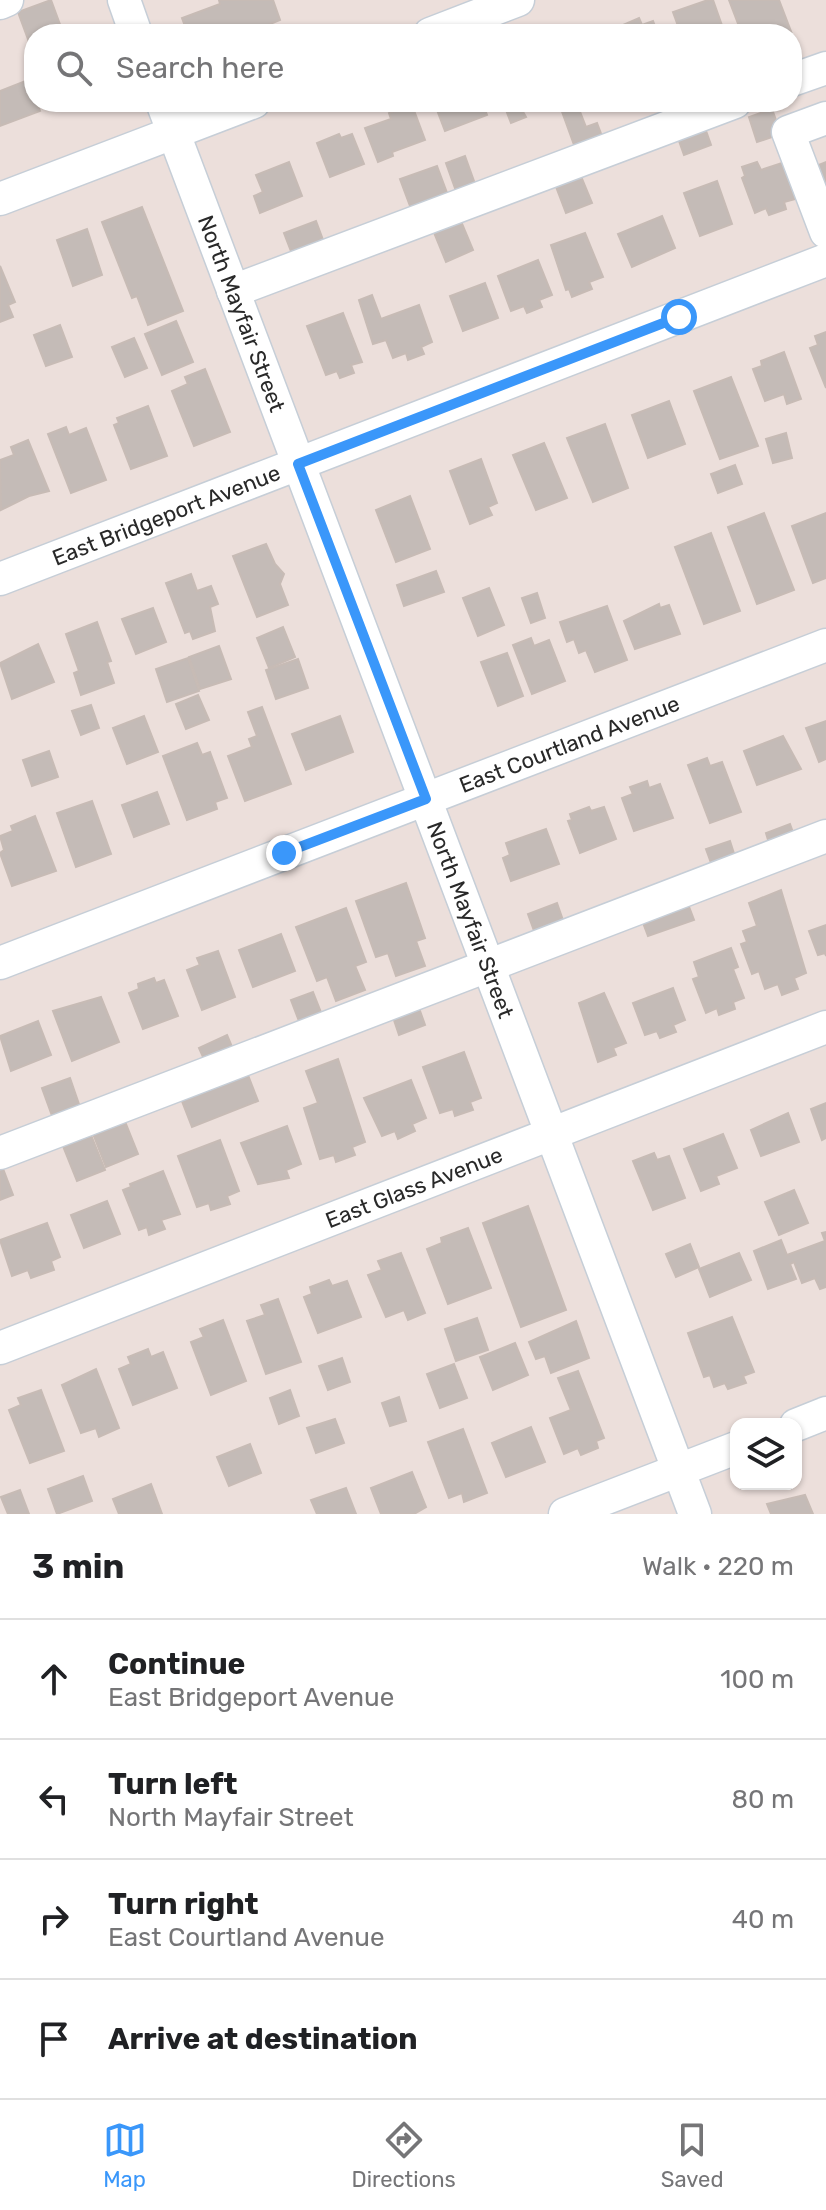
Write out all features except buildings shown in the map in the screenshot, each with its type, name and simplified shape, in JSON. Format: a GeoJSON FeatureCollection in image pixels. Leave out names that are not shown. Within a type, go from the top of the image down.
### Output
{"type":"FeatureCollection","features":[{"type":"Feature","properties":{"kind":"street"},"geometry":{"type":"LineString","coordinates":[[0,3],[7,0]]}},
{"type":"Feature","properties":{"kind":"street"},"geometry":{"type":"LineString","coordinates":[[124,0],[132,24]]}},
{"type":"Feature","properties":{"kind":"street"},"geometry":{"type":"LineString","coordinates":[[456,24],[518,0]]}},
{"type":"Feature","properties":{"kind":"street"},"geometry":{"type":"LineString","coordinates":[[802,76],[826,68]]}},
{"type":"Feature","properties":{"kind":"street","name":"North Mayfair Street"},"geometry":{"type":"LineString","coordinates":[[166,112],[695,1514]]}},
{"type":"Feature","properties":{"kind":"street"},"geometry":{"type":"LineString","coordinates":[[0,199],[228,112]]}},
{"type":"Feature","properties":{"kind":"street"},"geometry":{"type":"LineString","coordinates":[[233,291],[708,112]]}},
{"type":"Feature","properties":{"kind":"street"},"geometry":{"type":"LineString","coordinates":[[826,118],[788,132],[826,232]]}},
{"type":"Feature","properties":{"kind":"street","name":"East Bridgeport Avenue"},"geometry":{"type":"LineString","coordinates":[[0,579],[826,260]]}},
{"type":"Feature","properties":{"kind":"street","name":"East Courtland Avenue"},"geometry":{"type":"LineString","coordinates":[[0,963],[826,645]]}},
{"type":"Feature","properties":{"kind":"street"},"geometry":{"type":"LineString","coordinates":[[0,1153],[826,836]]}},
{"type":"Feature","properties":{"kind":"street","name":"East Glass Avenue"},"geometry":{"type":"LineString","coordinates":[[0,1348],[826,1027]]}},
{"type":"Feature","properties":{"kind":"street"},"geometry":{"type":"LineString","coordinates":[[802,1423],[826,1413]]}},
{"type":"Feature","properties":{"kind":"street"},"geometry":{"type":"LineString","coordinates":[[565,1514],[730,1450]]}},
{"type":"Feature","properties":{"kind":"route"},"geometry":{"type":"LineString","coordinates":[[284,853],[426,799],[298,464],[679,317]]}}]}
